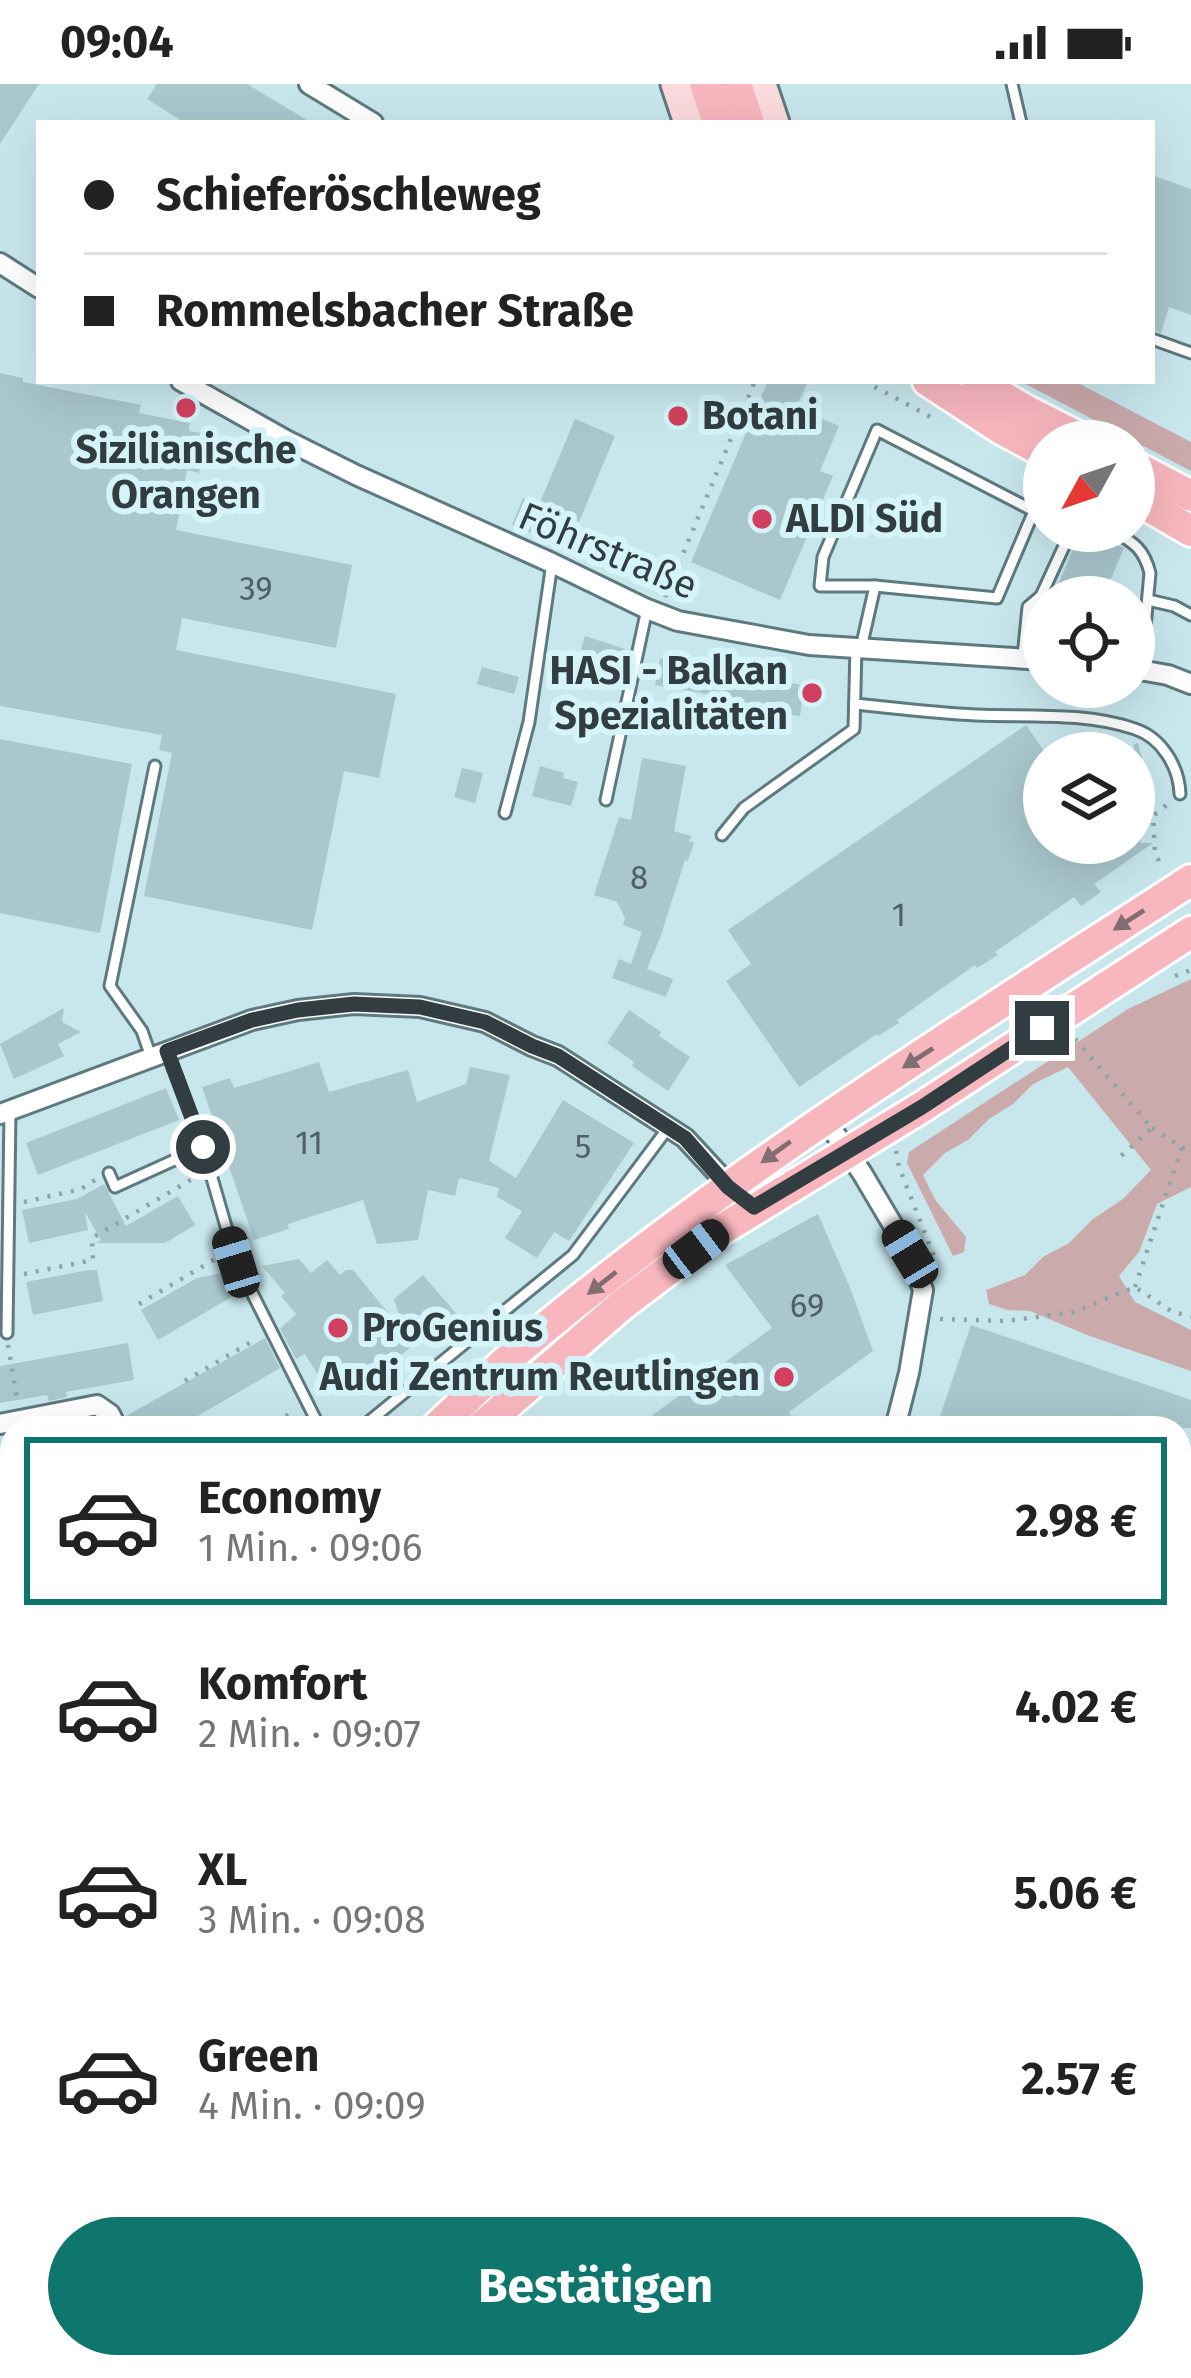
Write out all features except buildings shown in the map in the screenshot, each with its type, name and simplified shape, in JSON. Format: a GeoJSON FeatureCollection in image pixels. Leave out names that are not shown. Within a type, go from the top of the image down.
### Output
{"type":"FeatureCollection","features":[{"type":"Feature","properties":{"kind":"main road"},"geometry":{"type":"LineString","coordinates":[[675,84],[687,120]]}},
{"type":"Feature","properties":{"kind":"main road"},"geometry":{"type":"LineString","coordinates":[[705,84],[717,120]]}},
{"type":"Feature","properties":{"kind":"main road"},"geometry":{"type":"LineString","coordinates":[[736,84],[748,120]]}},
{"type":"Feature","properties":{"kind":"main road"},"geometry":{"type":"LineString","coordinates":[[763,84],[774,120]]}},
{"type":"Feature","properties":{"kind":"main road"},"geometry":{"type":"LineString","coordinates":[[938,384],[1037,420]]}},
{"type":"Feature","properties":{"kind":"main road"},"geometry":{"type":"LineString","coordinates":[[986,398],[1023,432]]}},
{"type":"Feature","properties":{"kind":"main road"},"geometry":{"type":"LineString","coordinates":[[1155,477],[1191,496]]}},
{"type":"Feature","properties":{"kind":"main road"},"geometry":{"type":"LineString","coordinates":[[1155,510],[1191,531]]}},
{"type":"Feature","properties":{"kind":"main road"},"geometry":{"type":"LineString","coordinates":[[449,1416],[519,1349],[728,1187],[1191,880]]}},
{"type":"Feature","properties":{"kind":"main road"},"geometry":{"type":"LineString","coordinates":[[494,1416],[622,1304],[754,1207],[1184,942]]}},
{"type":"Feature","properties":{"kind":"street"},"geometry":{"type":"LineString","coordinates":[[309,84],[368,120]]}},
{"type":"Feature","properties":{"kind":"street"},"geometry":{"type":"LineString","coordinates":[[0,263],[36,286]]}},
{"type":"Feature","properties":{"kind":"street","name":"Föhrstraße"},"geometry":{"type":"LineString","coordinates":[[186,384],[320,458],[653,611],[718,630],[809,645],[1023,659]]}},
{"type":"Feature","properties":{"kind":"street"},"geometry":{"type":"LineString","coordinates":[[1155,674],[1191,684]]}},
{"type":"Feature","properties":{"kind":"street"},"geometry":{"type":"LineString","coordinates":[[5,1112],[252,1020],[354,1004],[420,1007],[485,1022],[558,1056],[698,1150],[728,1187],[754,1207]]}},
{"type":"Feature","properties":{"kind":"street"},"geometry":{"type":"LineString","coordinates":[[825,1119],[910,1254],[922,1290],[898,1416]]}},
{"type":"Feature","properties":{"kind":"street"},"geometry":{"type":"LineString","coordinates":[[43,1416],[97,1406],[111,1416]]}},
{"type":"Feature","properties":{"kind":"lane"},"geometry":{"type":"LineString","coordinates":[[1012,84],[1020,120]]}},
{"type":"Feature","properties":{"kind":"lane"},"geometry":{"type":"LineString","coordinates":[[1017,105],[1023,84]]}},
{"type":"Feature","properties":{"kind":"lane"},"geometry":{"type":"LineString","coordinates":[[1155,340],[1191,353]]}},
{"type":"Feature","properties":{"kind":"lane"},"geometry":{"type":"LineString","coordinates":[[877,430],[1034,511],[997,598],[875,586],[820,586],[823,557],[877,430]]}},
{"type":"Feature","properties":{"kind":"lane"},"geometry":{"type":"LineString","coordinates":[[505,813],[530,722],[552,563]]}},
{"type":"Feature","properties":{"kind":"lane"},"geometry":{"type":"LineString","coordinates":[[722,835],[744,808],[854,729],[859,648],[875,586]]}},
{"type":"Feature","properties":{"kind":"lane"},"geometry":{"type":"LineString","coordinates":[[1155,602],[1191,615]]}},
{"type":"Feature","properties":{"kind":"lane"},"geometry":{"type":"LineString","coordinates":[[606,800],[653,611]]}},
{"type":"Feature","properties":{"kind":"lane"},"geometry":{"type":"LineString","coordinates":[[855,704],[1084,719],[1137,729],[1173,763],[1180,794]]}},
{"type":"Feature","properties":{"kind":"lane"},"geometry":{"type":"LineString","coordinates":[[155,766],[110,986],[159,1054],[203,1147],[236,1262],[314,1416]]}},
{"type":"Feature","properties":{"kind":"lane"},"geometry":{"type":"LineString","coordinates":[[5,1112],[7,1333]]}},
{"type":"Feature","properties":{"kind":"lane"},"geometry":{"type":"LineString","coordinates":[[377,1416],[573,1256],[668,1128]]}},
{"type":"Feature","properties":{"kind":"lane"},"geometry":{"type":"LineString","coordinates":[[109,1173],[115,1187],[203,1147]]}},
{"type":"Feature","properties":{"kind":"path"},"geometry":{"type":"LineString","coordinates":[[653,611],[754,384]]}},
{"type":"Feature","properties":{"kind":"path"},"geometry":{"type":"LineString","coordinates":[[870,384],[950,427]]}},
{"type":"Feature","properties":{"kind":"path"},"geometry":{"type":"LineString","coordinates":[[1159,860],[1154,816],[1180,794]]}},
{"type":"Feature","properties":{"kind":"path"},"geometry":{"type":"LineString","coordinates":[[1075,1040],[1153,1128],[1191,1152]]}},
{"type":"Feature","properties":{"kind":"path"},"geometry":{"type":"LineString","coordinates":[[1121,1156],[1153,1128]]}},
{"type":"Feature","properties":{"kind":"path"},"geometry":{"type":"LineString","coordinates":[[1135,1288],[1182,1147]]}},
{"type":"Feature","properties":{"kind":"path"},"geometry":{"type":"LineString","coordinates":[[896,1148],[937,1266]]}},
{"type":"Feature","properties":{"kind":"path"},"geometry":{"type":"LineString","coordinates":[[22,1202],[81,1189],[95,1179]]}},
{"type":"Feature","properties":{"kind":"path"},"geometry":{"type":"LineString","coordinates":[[22,1274],[93,1260],[92,1238],[185,1184]]}},
{"type":"Feature","properties":{"kind":"path"},"geometry":{"type":"LineString","coordinates":[[140,1304],[223,1254]]}},
{"type":"Feature","properties":{"kind":"path"},"geometry":{"type":"LineString","coordinates":[[1135,1288],[1171,1311],[1191,1317]]}},
{"type":"Feature","properties":{"kind":"path"},"geometry":{"type":"LineString","coordinates":[[937,1319],[1006,1321],[1074,1312],[1135,1288]]}},
{"type":"Feature","properties":{"kind":"path"},"geometry":{"type":"LineString","coordinates":[[7,1333],[10,1416]]}},
{"type":"Feature","properties":{"kind":"path"},"geometry":{"type":"LineString","coordinates":[[185,1381],[253,1341]]}},
{"type":"Feature","properties":{"kind":"path"},"geometry":{"type":"LineString","coordinates":[[287,1416],[302,1407]]}},
{"type":"Feature","properties":{"kind":"shaded area"},"geometry":{"type":"Polygon","coordinates":[[[1026,384],[1080,384],[1149,420],[1094,420],[1026,384]]]}},
{"type":"Feature","properties":{"kind":"shaded area"},"geometry":{"type":"Polygon","coordinates":[[[1155,423],[1191,442],[1191,471],[1155,452],[1155,423]]]}},
{"type":"Feature","properties":{"kind":"shaded area"},"geometry":{"type":"Polygon","coordinates":[[[1191,979],[1191,1187],[1157,1204],[1139,1252],[1119,1276],[1135,1302],[1191,1330],[1191,1371],[1030,1311],[989,1304],[986,1290],[1025,1275],[1043,1257],[1069,1243],[1151,1170],[1068,1067],[1033,1084],[923,1175],[936,1201],[966,1237],[964,1252],[953,1256],[907,1163],[909,1152],[1128,1009],[1191,979]]]}},
{"type":"Feature","properties":{"kind":"place","name":"Sizilianische Orangen"},"geometry":{"type":"Point","coordinates":[186,408]}},
{"type":"Feature","properties":{"kind":"place","name":"Botani"},"geometry":{"type":"Point","coordinates":[678,416]}},
{"type":"Feature","properties":{"kind":"place","name":"ALDI Süd"},"geometry":{"type":"Point","coordinates":[762,519]}},
{"type":"Feature","properties":{"kind":"place","name":"HASI - Balkan Spezialitäten"},"geometry":{"type":"Point","coordinates":[812,693]}},
{"type":"Feature","properties":{"kind":"place","name":"ProGenius"},"geometry":{"type":"Point","coordinates":[338,1328]}},
{"type":"Feature","properties":{"kind":"place","name":"Audi Zentrum Reutlingen"},"geometry":{"type":"Point","coordinates":[784,1377]}},
{"type":"Feature","properties":{"kind":"route"},"geometry":{"type":"LineString","coordinates":[[203,1147],[167,1051],[252,1020],[298,1010],[354,1004],[420,1007],[485,1022],[558,1056],[685,1138],[728,1187],[754,1207],[922,1107],[1042,1028]]}}]}
